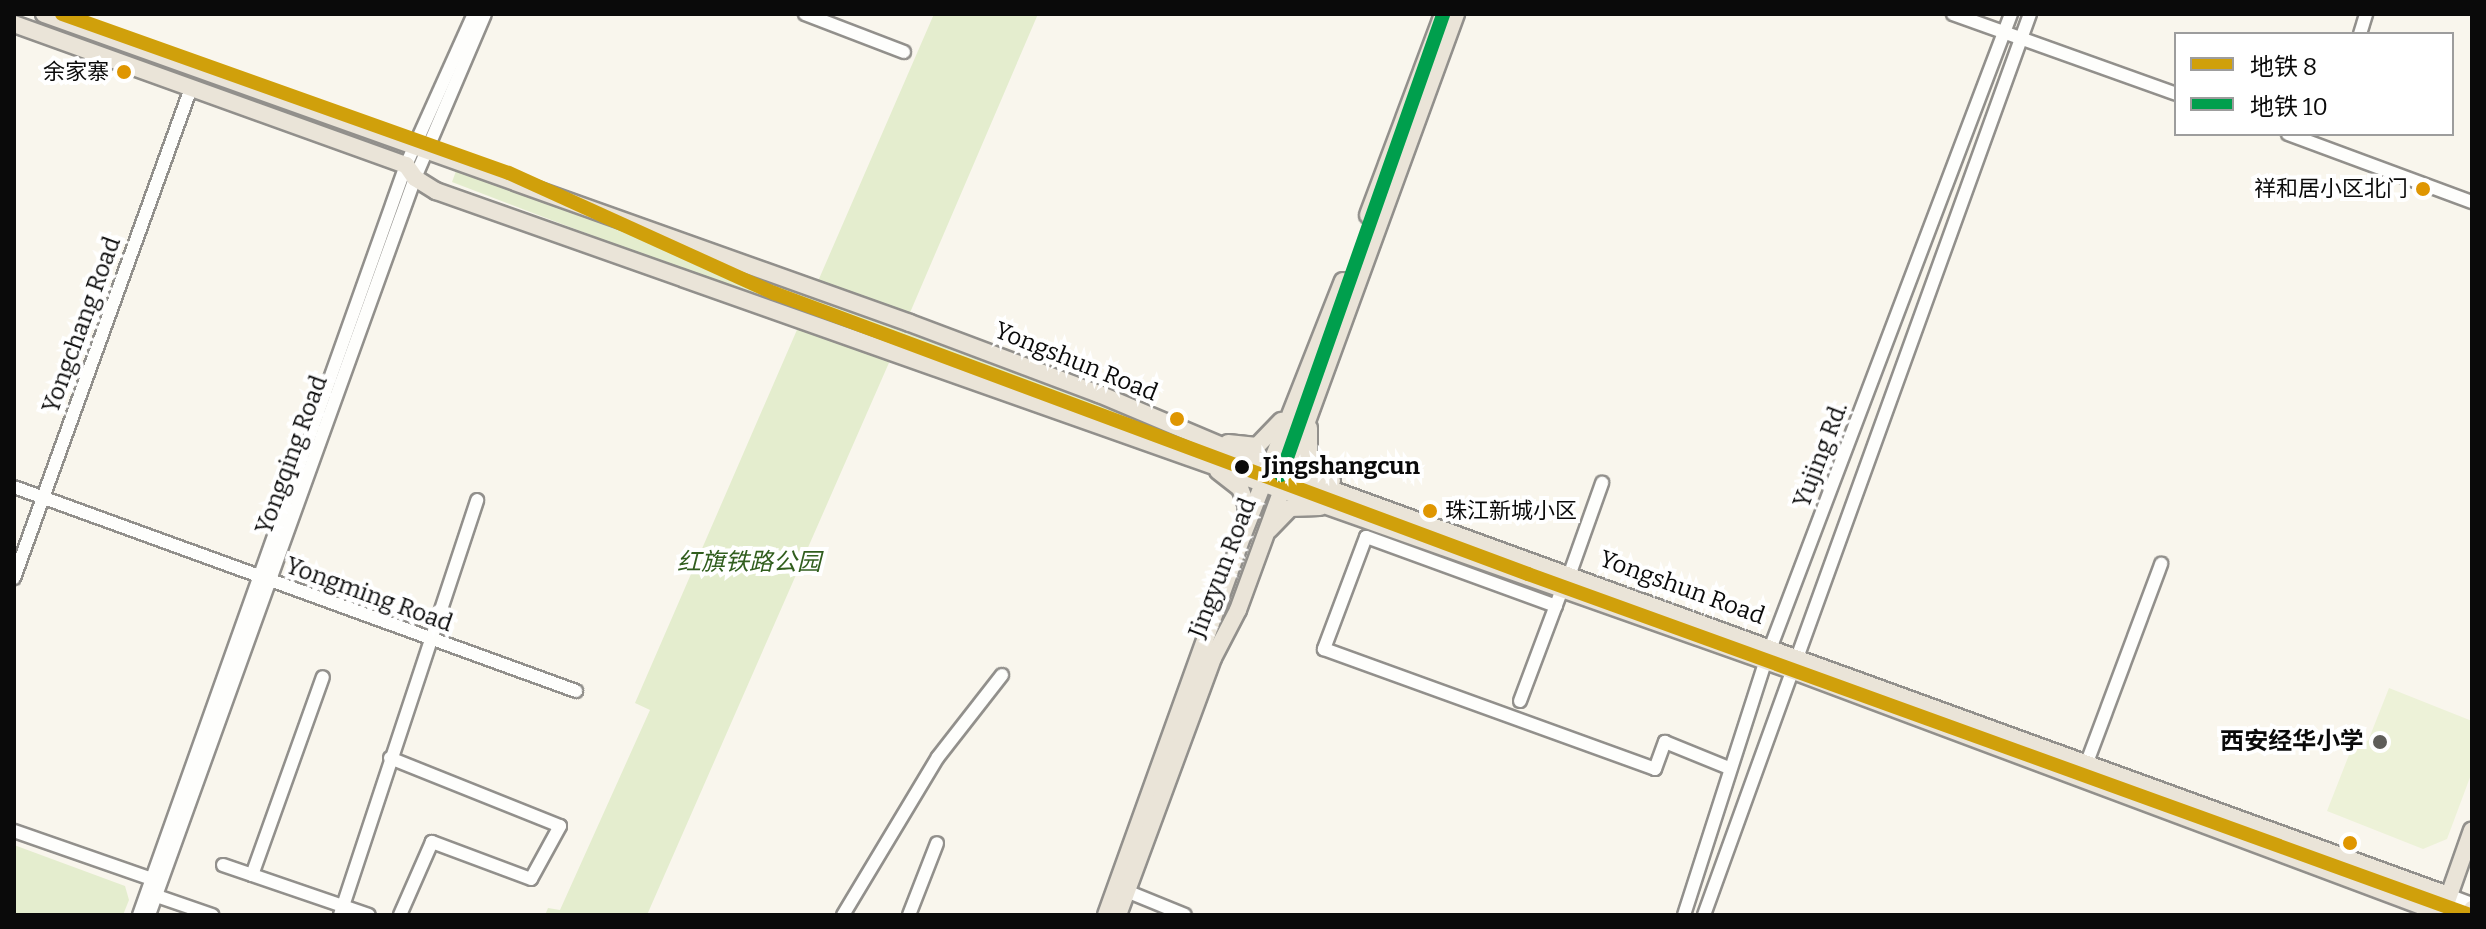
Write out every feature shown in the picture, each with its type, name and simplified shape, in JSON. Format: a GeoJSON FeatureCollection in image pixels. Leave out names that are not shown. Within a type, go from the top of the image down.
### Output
{"type":"FeatureCollection","features":[{"type":"Feature","properties":{"kind":"main road","name":"Yongshun Road"},"geometry":{"type":"LineString","coordinates":[[44,14],[1085,388],[1182,430],[1367,518],[1559,598],[1765,662],[1794,663],[2448,895]]}},
{"type":"Feature","properties":{"kind":"main road","name":"Jingyun Road"},"geometry":{"type":"LineString","coordinates":[[1106,915],[1121,890],[1255,561],[1300,384],[1443,14]]}},
{"type":"Feature","properties":{"kind":"main road","name":"Jingyun Road"},"geometry":{"type":"LineString","coordinates":[[1118,915],[1121,890],[1242,537],[1315,398],[1456,14]]}},
{"type":"Feature","properties":{"kind":"main road","name":"Yongshun Road"},"geometry":{"type":"LineString","coordinates":[[14,24],[411,171],[436,191],[1157,447],[1369,499],[1773,646],[1794,663],[2443,915]]}},
{"type":"Feature","properties":{"kind":"main road"},"geometry":{"type":"LineString","coordinates":[[1182,430],[1257,446],[1274,434],[1300,384]]}},
{"type":"Feature","properties":{"kind":"main road"},"geometry":{"type":"LineString","coordinates":[[1315,398],[1306,446],[1311,465],[1369,499]]}},
{"type":"Feature","properties":{"kind":"main road"},"geometry":{"type":"LineString","coordinates":[[1157,447],[1234,481],[1247,506],[1242,537]]}},
{"type":"Feature","properties":{"kind":"main road"},"geometry":{"type":"LineString","coordinates":[[1255,561],[1271,527],[1290,508],[1313,506],[1367,518]]}},
{"type":"Feature","properties":{"kind":"main road"},"geometry":{"type":"LineString","coordinates":[[2443,915],[2472,830]]}},
{"type":"Feature","properties":{"kind":"main road"},"geometry":{"type":"LineString","coordinates":[[2469,915],[2472,906]]}},
{"type":"Feature","properties":{"kind":"street","name":"Yongqing Road"},"geometry":{"type":"LineString","coordinates":[[423,148],[474,14]]}},
{"type":"Feature","properties":{"kind":"street","name":"Yongqing Road"},"geometry":{"type":"LineString","coordinates":[[139,915],[152,894],[411,171],[485,14]]}},
{"type":"Feature","properties":{"kind":"street"},"geometry":{"type":"LineString","coordinates":[[805,14],[904,52]]}},
{"type":"Feature","properties":{"kind":"street"},"geometry":{"type":"LineString","coordinates":[[1953,14],[2174,93]]}},
{"type":"Feature","properties":{"kind":"street","name":"Yujing Rd."},"geometry":{"type":"LineString","coordinates":[[1684,915],[1765,662],[2011,14]]}},
{"type":"Feature","properties":{"kind":"street","name":"Yujing Rd."},"geometry":{"type":"LineString","coordinates":[[1704,915],[2030,14]]}},
{"type":"Feature","properties":{"kind":"street","name":"Yongchang Road"},"geometry":{"type":"LineString","coordinates":[[14,578],[191,88]]}},
{"type":"Feature","properties":{"kind":"street"},"geometry":{"type":"LineString","coordinates":[[2300,136],[2323,140],[2472,202]]}},
{"type":"Feature","properties":{"kind":"street"},"geometry":{"type":"LineString","coordinates":[[1570,573],[1602,483]]}},
{"type":"Feature","properties":{"kind":"street","name":"Yongming Road"},"geometry":{"type":"LineString","coordinates":[[14,487],[265,581],[576,691]]}},
{"type":"Feature","properties":{"kind":"street"},"geometry":{"type":"LineString","coordinates":[[341,911],[477,500]]}},
{"type":"Feature","properties":{"kind":"street"},"geometry":{"type":"LineString","coordinates":[[1520,701],[1559,598],[1366,537],[1324,649],[1655,769],[1665,742],[1729,768]]}},
{"type":"Feature","properties":{"kind":"street"},"geometry":{"type":"LineString","coordinates":[[2086,765],[2161,564]]}},
{"type":"Feature","properties":{"kind":"street","name":"Yongqing Road"},"geometry":{"type":"LineString","coordinates":[[149,915],[152,879],[265,581]]}},
{"type":"Feature","properties":{"kind":"street"},"geometry":{"type":"LineString","coordinates":[[843,915],[938,757],[1002,675]]}},
{"type":"Feature","properties":{"kind":"street"},"geometry":{"type":"LineString","coordinates":[[252,875],[323,677]]}},
{"type":"Feature","properties":{"kind":"street"},"geometry":{"type":"LineString","coordinates":[[390,758],[560,826],[531,879],[432,842],[400,915]]}},
{"type":"Feature","properties":{"kind":"street"},"geometry":{"type":"LineString","coordinates":[[14,831],[152,879]]}},
{"type":"Feature","properties":{"kind":"street"},"geometry":{"type":"LineString","coordinates":[[909,915],[937,843]]}},
{"type":"Feature","properties":{"kind":"street"},"geometry":{"type":"LineString","coordinates":[[223,865],[341,911],[369,915]]}},
{"type":"Feature","properties":{"kind":"street"},"geometry":{"type":"LineString","coordinates":[[1121,890],[1185,915]]}},
{"type":"Feature","properties":{"kind":"street"},"geometry":{"type":"LineString","coordinates":[[152,894],[212,915]]}},
{"type":"Feature","properties":{"kind":"street"},"geometry":{"type":"LineString","coordinates":[[2448,895],[2472,906]]}},
{"type":"Feature","properties":{"kind":"green space","name":"红旗铁路公园"},"geometry":{"type":"Polygon","coordinates":[[[934,14],[1038,14],[903,329],[1078,393],[1217,456],[1072,413],[895,349],[647,915],[545,915],[548,908],[560,910],[650,710],[635,703],[803,316],[452,182],[456,171],[812,295],[934,14]]]}},
{"type":"Feature","properties":{"kind":"green space"},"geometry":{"type":"Polygon","coordinates":[[[2389,688],[2472,721],[2472,772],[2447,839],[2423,849],[2327,811],[2356,737],[2368,741],[2389,688]]]}},
{"type":"Feature","properties":{"kind":"green space"},"geometry":{"type":"Polygon","coordinates":[[[14,845],[125,886],[129,900],[123,915],[14,915],[14,845]]]}},
{"type":"Feature","properties":{"kind":"metro line","name":"8"},"geometry":{"type":"LineString","coordinates":[[62,14],[509,173],[774,293],[1528,574],[2470,915]]}},
{"type":"Feature","properties":{"kind":"metro line","name":"10"},"geometry":{"type":"LineString","coordinates":[[1281,475],[1443,14]]}},
{"type":"Feature","properties":{"kind":"place","name":"余家寨"},"geometry":{"type":"Point","coordinates":[124,72]}},
{"type":"Feature","properties":{"kind":"place","name":"祥和居小区北门"},"geometry":{"type":"Point","coordinates":[2423,189]}},
{"type":"Feature","properties":{"kind":"place","name":"Jingshangcun"},"geometry":{"type":"Point","coordinates":[1242,467]}},
{"type":"Feature","properties":{"kind":"place","name":"珠江新城小区"},"geometry":{"type":"Point","coordinates":[1430,511]}},
{"type":"Feature","properties":{"kind":"place","name":"西安经华小学"},"geometry":{"type":"Point","coordinates":[2380,742]}}]}
